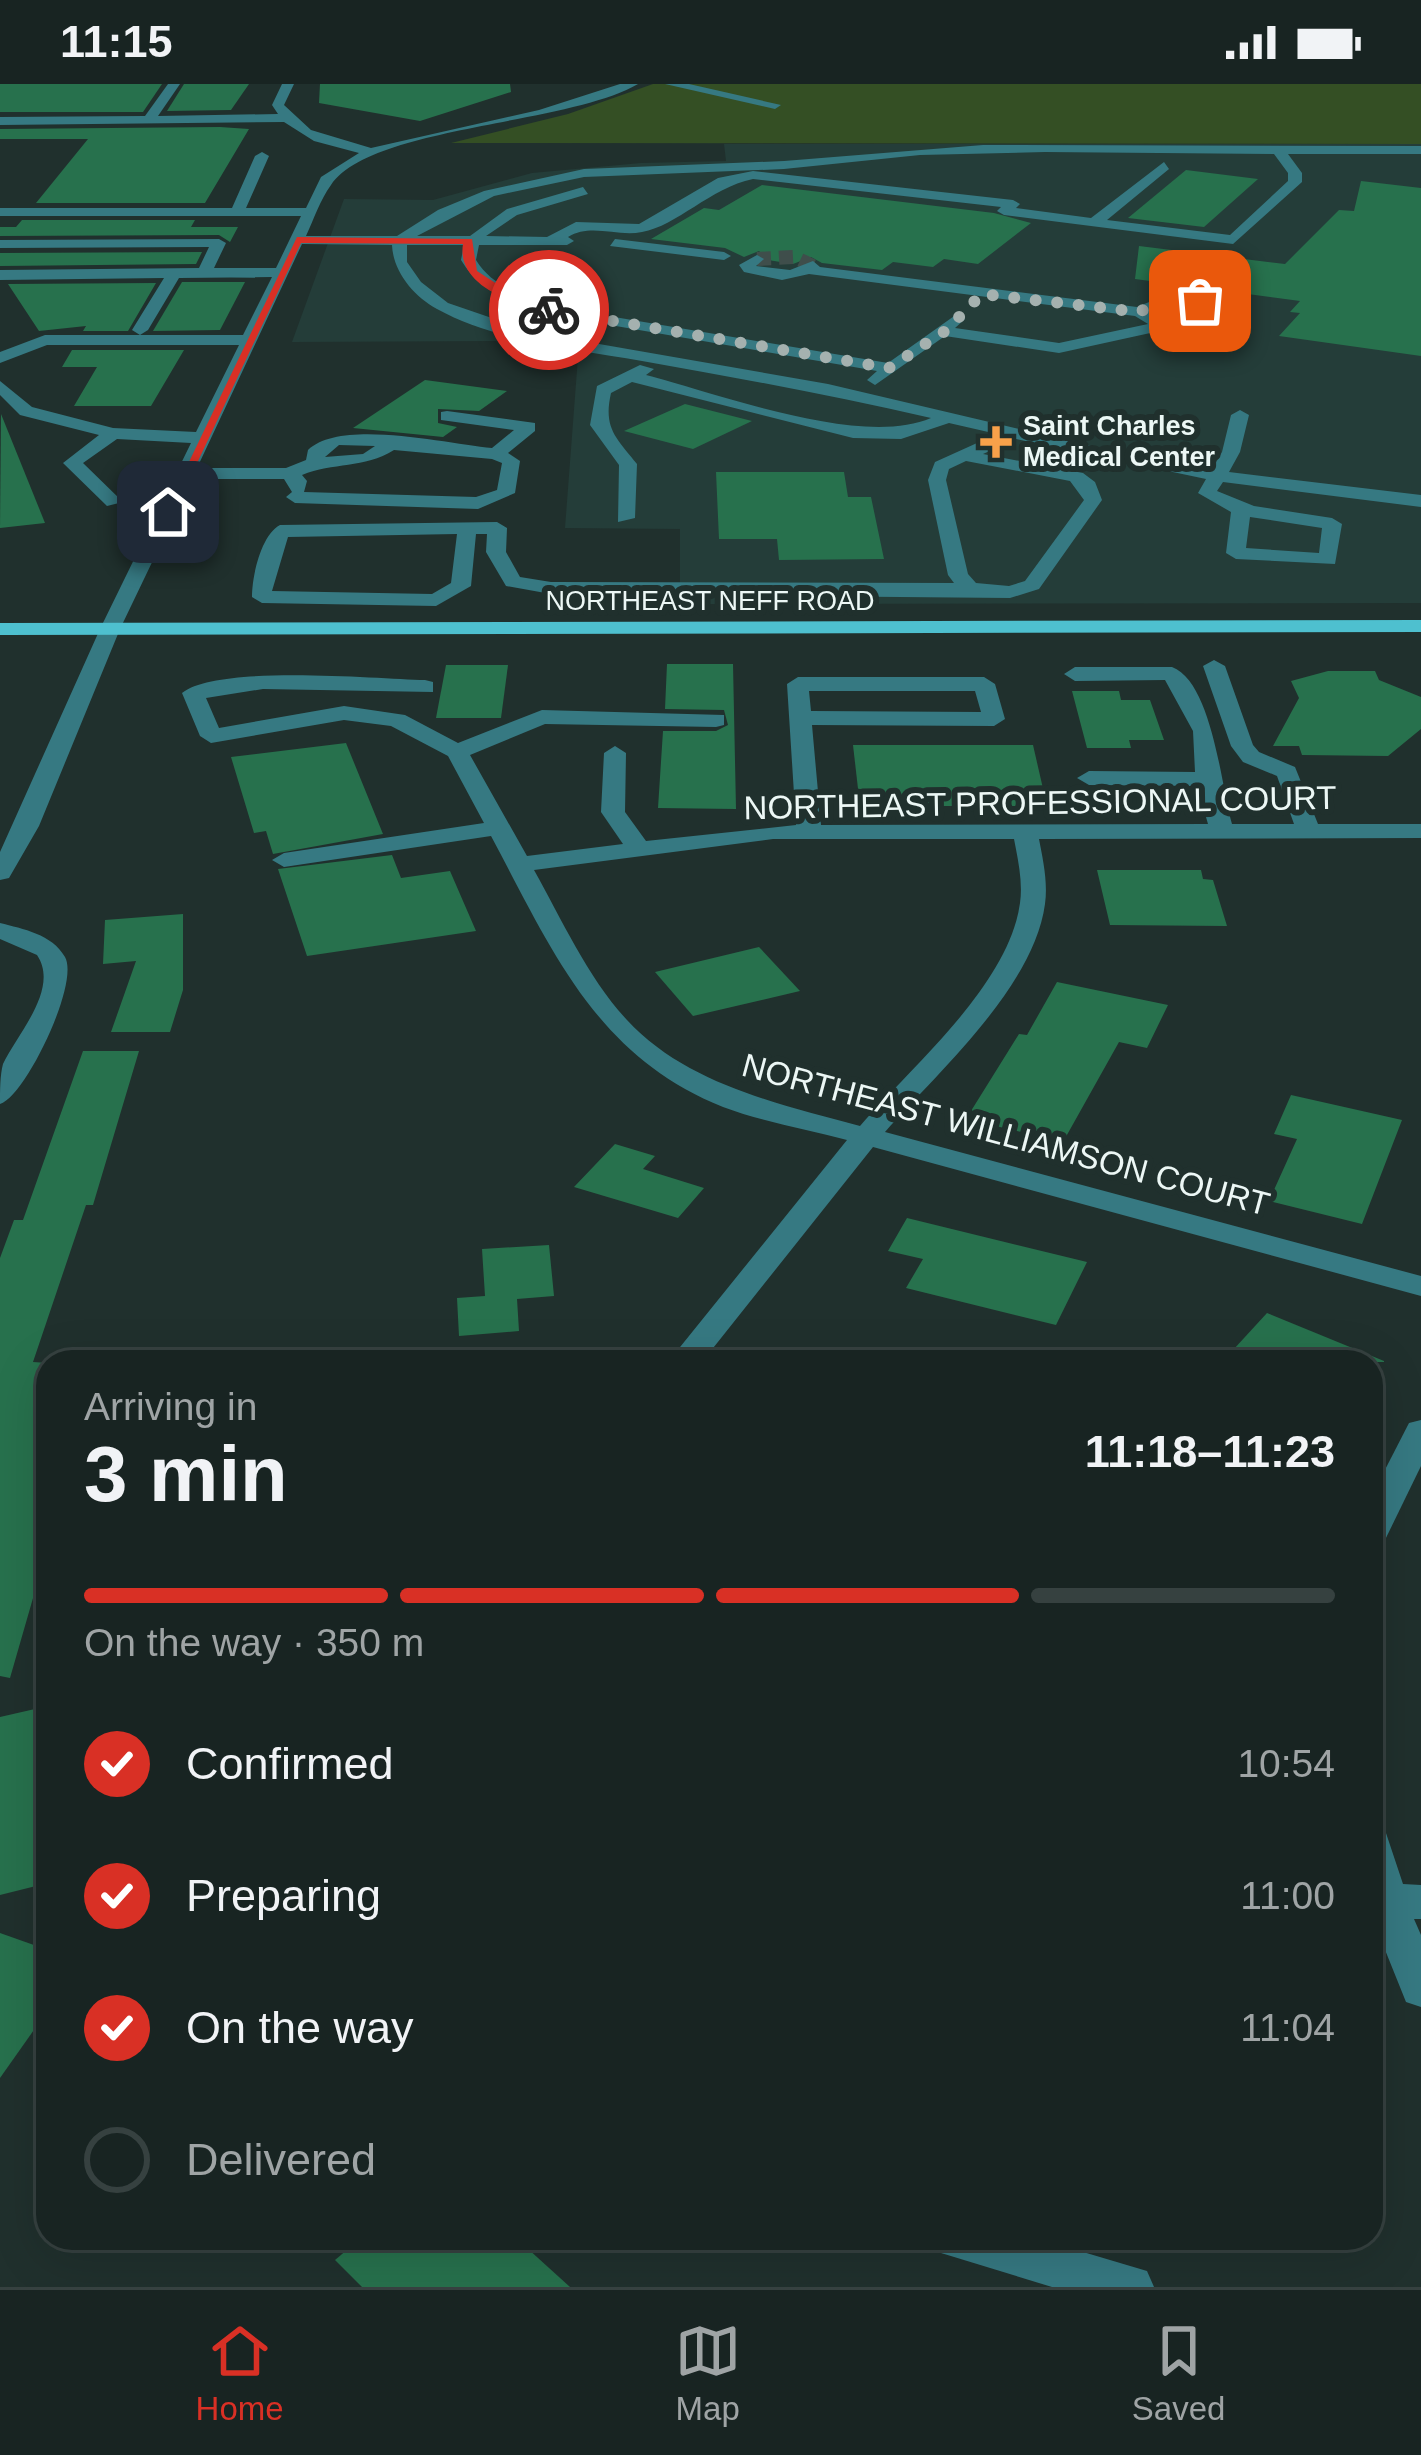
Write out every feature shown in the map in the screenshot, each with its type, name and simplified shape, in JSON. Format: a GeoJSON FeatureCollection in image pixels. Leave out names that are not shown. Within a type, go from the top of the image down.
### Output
{"type":"FeatureCollection","features":[{"type":"Feature","properties":{"kind":"main road","name":"NORTHEAST NEFF ROAD"},"geometry":{"type":"LineString","coordinates":[[0,629],[1421,626]]}},
{"type":"Feature","properties":{"kind":"street"},"geometry":{"type":"LineString","coordinates":[[148,121],[173,84]]}},
{"type":"Feature","properties":{"kind":"street"},"geometry":{"type":"LineString","coordinates":[[288,84],[278,105],[284,118],[302,130],[372,152]]}},
{"type":"Feature","properties":{"kind":"street"},"geometry":{"type":"LineString","coordinates":[[0,873],[28,826],[110,629],[326,180],[341,165],[372,152],[543,112],[632,84]]}},
{"type":"Feature","properties":{"kind":"street"},"geometry":{"type":"LineString","coordinates":[[671,84],[775,105]]}},
{"type":"Feature","properties":{"kind":"street"},"geometry":{"type":"LineString","coordinates":[[0,121],[284,118]]}},
{"type":"Feature","properties":{"kind":"street"},"geometry":{"type":"LineString","coordinates":[[399,241],[453,197],[606,171],[792,165],[920,151],[1421,151]]}},
{"type":"Feature","properties":{"kind":"street"},"geometry":{"type":"LineString","coordinates":[[550,241],[576,226],[642,228],[736,178],[789,176],[1013,204],[1004,211],[1233,240],[1295,182],[1295,173],[1279,151]]}},
{"type":"Feature","properties":{"kind":"street"},"geometry":{"type":"LineString","coordinates":[[488,176],[549,164],[647,155],[689,159],[708,167]]}},
{"type":"Feature","properties":{"kind":"street"},"geometry":{"type":"LineString","coordinates":[[237,212],[262,156]]}},
{"type":"Feature","properties":{"kind":"street"},"geometry":{"type":"LineString","coordinates":[[1095,222],[1164,166]]}},
{"type":"Feature","properties":{"kind":"street"},"geometry":{"type":"LineString","coordinates":[[715,186],[626,187],[560,195],[484,225],[469,241],[466,255],[472,272],[517,301],[628,326],[889,368]]}},
{"type":"Feature","properties":{"kind":"street"},"geometry":{"type":"LineString","coordinates":[[0,212],[309,212]]}},
{"type":"Feature","properties":{"kind":"street"},"geometry":{"type":"LineString","coordinates":[[297,240],[607,242],[724,256]]}},
{"type":"Feature","properties":{"kind":"street"},"geometry":{"type":"LineString","coordinates":[[399,241],[400,262],[416,285],[442,306],[533,337],[858,395],[1012,434],[1215,475],[1421,501]]}},
{"type":"Feature","properties":{"kind":"street"},"geometry":{"type":"LineString","coordinates":[[0,244],[219,244],[205,272]]}},
{"type":"Feature","properties":{"kind":"street"},"geometry":{"type":"LineString","coordinates":[[757,259],[747,265],[766,274],[811,268],[1139,312],[1162,326]]}},
{"type":"Feature","properties":{"kind":"street"},"geometry":{"type":"LineString","coordinates":[[140,330],[175,272]]}},
{"type":"Feature","properties":{"kind":"street"},"geometry":{"type":"LineString","coordinates":[[0,275],[280,272]]}},
{"type":"Feature","properties":{"kind":"street"},"geometry":{"type":"LineString","coordinates":[[858,395],[945,331],[982,294]]}},
{"type":"Feature","properties":{"kind":"street"},"geometry":{"type":"LineString","coordinates":[[945,331],[1060,348],[1162,326],[1209,329],[1232,322],[1235,316],[1217,304],[1182,300],[1160,302],[1139,312]]}},
{"type":"Feature","properties":{"kind":"street"},"geometry":{"type":"LineString","coordinates":[[0,358],[45,340],[249,340]]}},
{"type":"Feature","properties":{"kind":"street"},"geometry":{"type":"LineString","coordinates":[[625,518],[628,464],[605,446],[596,417],[603,390],[661,359]]}},
{"type":"Feature","properties":{"kind":"street"},"geometry":{"type":"LineString","coordinates":[[628,376],[890,438],[915,434],[947,417]]}},
{"type":"Feature","properties":{"kind":"street"},"geometry":{"type":"LineString","coordinates":[[0,386],[26,411],[112,433],[204,438]]}},
{"type":"Feature","properties":{"kind":"street"},"geometry":{"type":"LineString","coordinates":[[1240,415],[1231,452],[1207,493],[1230,509],[1241,510],[1332,524],[1328,560],[1236,553],[1241,510]]}},
{"type":"Feature","properties":{"kind":"street"},"geometry":{"type":"LineString","coordinates":[[447,416],[529,427],[496,454]]}},
{"type":"Feature","properties":{"kind":"street"},"geometry":{"type":"LineString","coordinates":[[112,433],[72,463],[114,502]]}},
{"type":"Feature","properties":{"kind":"street"},"geometry":{"type":"LineString","coordinates":[[970,589],[958,575],[937,480],[941,466],[1012,434]]}},
{"type":"Feature","properties":{"kind":"street"},"geometry":{"type":"LineString","coordinates":[[188,472],[288,474],[315,463],[317,450],[327,442],[345,438],[496,454],[511,460],[506,493],[478,502],[295,497]]}},
{"type":"Feature","properties":{"kind":"street"},"geometry":{"type":"LineString","coordinates":[[280,531],[497,528],[496,552],[512,582],[551,588],[1010,592],[1033,585],[1093,500],[1088,485],[1076,477],[967,456]]}},
{"type":"Feature","properties":{"kind":"street"},"geometry":{"type":"LineString","coordinates":[[288,474],[298,481],[295,497],[262,581],[262,597],[436,600],[461,586],[466,528]]}},
{"type":"Feature","properties":{"kind":"street"},"geometry":{"type":"LineString","coordinates":[[1214,666],[1242,746],[1251,757],[1287,772],[1309,832]]}},
{"type":"Feature","properties":{"kind":"street"},"geometry":{"type":"LineString","coordinates":[[1075,674],[1172,673],[1204,731],[1207,779],[1222,832]]}},
{"type":"Feature","properties":{"kind":"street"},"geometry":{"type":"LineString","coordinates":[[425,687],[263,682],[193,693],[212,736],[344,713],[398,720],[457,752],[542,717],[716,720]]}},
{"type":"Feature","properties":{"kind":"street"},"geometry":{"type":"LineString","coordinates":[[308,683],[344,713]]}},
{"type":"Feature","properties":{"kind":"street"},"geometry":{"type":"LineString","coordinates":[[801,718],[994,719],[984,684],[798,684],[809,832]]}},
{"type":"Feature","properties":{"kind":"street","name":"NORTHEAST WILLIAMSON COURT"},"geometry":{"type":"LineString","coordinates":[[457,752],[518,866],[615,1024],[641,1048],[732,1100],[1421,1286]]}},
{"type":"Feature","properties":{"kind":"street"},"geometry":{"type":"LineString","coordinates":[[615,753],[614,812],[640,850]]}},
{"type":"Feature","properties":{"kind":"street"},"geometry":{"type":"LineString","coordinates":[[1089,778],[1207,779]]}},
{"type":"Feature","properties":{"kind":"street"},"geometry":{"type":"LineString","coordinates":[[284,860],[499,828]]}},
{"type":"Feature","properties":{"kind":"street","name":"NORTHEAST PROFESSIONAL COURT"},"geometry":{"type":"LineString","coordinates":[[518,866],[773,832],[1421,831]]}},
{"type":"Feature","properties":{"kind":"street"},"geometry":{"type":"LineString","coordinates":[[695,1350],[866,1136],[949,1043],[1016,953],[1032,910],[1032,870],[1024,832]]}},
{"type":"Feature","properties":{"kind":"street"},"geometry":{"type":"LineString","coordinates":[[0,931],[48,950],[59,970],[56,996],[11,1066],[0,1095]]}},
{"type":"Feature","properties":{"kind":"street"},"geometry":{"type":"LineString","coordinates":[[1383,1509],[1421,1431]]}},
{"type":"Feature","properties":{"kind":"street"},"geometry":{"type":"LineString","coordinates":[[1383,1864],[1403,1901],[1421,1989]]}},
{"type":"Feature","properties":{"kind":"street"},"geometry":{"type":"LineString","coordinates":[[1000,2250],[1130,2287]]}},
{"type":"Feature","properties":{"kind":"shaded area","name":"Saint Charles Medical Center"},"geometry":{"type":"Polygon","coordinates":[[[724,144],[1421,144],[1421,603],[680,604],[680,529],[565,528],[578,357],[495,341],[292,342],[344,199],[433,200],[532,173],[726,161],[724,144]]]}},
{"type":"Feature","properties":{"kind":"green space"},"geometry":{"type":"Polygon","coordinates":[[[653,84],[1421,84],[1421,144],[451,143],[568,114],[653,84]]]}},
{"type":"Feature","properties":{"kind":"building"},"geometry":{"type":"Polygon","coordinates":[[[0,84],[162,84],[143,112],[0,112],[0,84]]]}},
{"type":"Feature","properties":{"kind":"building"},"geometry":{"type":"Polygon","coordinates":[[[184,84],[249,84],[231,110],[167,111],[184,84]]]}},
{"type":"Feature","properties":{"kind":"building"},"geometry":{"type":"Polygon","coordinates":[[[320,84],[510,84],[511,92],[420,121],[319,103],[320,84]]]}},
{"type":"Feature","properties":{"kind":"building"},"geometry":{"type":"Polygon","coordinates":[[[0,129],[249,129],[205,203],[36,203],[88,139],[0,139],[0,129]]]}},
{"type":"Feature","properties":{"kind":"building"},"geometry":{"type":"Polygon","coordinates":[[[1186,170],[1258,179],[1204,227],[1128,218],[1186,170]]]}},
{"type":"Feature","properties":{"kind":"building"},"geometry":{"type":"Polygon","coordinates":[[[1361,181],[1421,188],[1421,356],[1279,336],[1300,313],[1290,312],[1300,301],[1135,279],[1139,246],[1285,264],[1339,210],[1354,211],[1361,181]]]}},
{"type":"Feature","properties":{"kind":"building"},"geometry":{"type":"Polygon","coordinates":[[[762,185],[994,213],[1031,223],[978,264],[944,259],[933,267],[893,262],[882,270],[822,263],[811,257],[793,264],[768,260],[759,251],[744,257],[725,248],[651,239],[704,208],[719,210],[762,185]]]}},
{"type":"Feature","properties":{"kind":"building"},"geometry":{"type":"Polygon","coordinates":[[[22,220],[195,220],[191,227],[238,227],[230,242],[219,235],[0,236],[0,227],[16,227],[22,220]]]}},
{"type":"Feature","properties":{"kind":"building"},"geometry":{"type":"Polygon","coordinates":[[[202,252],[196,264],[0,266],[0,253],[202,252]]]}},
{"type":"Feature","properties":{"kind":"building"},"geometry":{"type":"Polygon","coordinates":[[[182,282],[245,282],[220,330],[153,331],[182,282]]]}},
{"type":"Feature","properties":{"kind":"building"},"geometry":{"type":"Polygon","coordinates":[[[156,283],[128,331],[83,331],[86,326],[39,331],[8,284],[156,283]]]}},
{"type":"Feature","properties":{"kind":"building"},"geometry":{"type":"Polygon","coordinates":[[[72,350],[184,350],[151,406],[74,406],[97,367],[62,367],[72,350]]]}},
{"type":"Feature","properties":{"kind":"building"},"geometry":{"type":"Polygon","coordinates":[[[425,380],[507,391],[479,411],[438,409],[438,423],[457,427],[443,437],[353,428],[425,380]]]}},
{"type":"Feature","properties":{"kind":"building"},"geometry":{"type":"Polygon","coordinates":[[[685,404],[752,421],[693,449],[624,431],[685,404]]]}},
{"type":"Feature","properties":{"kind":"building"},"geometry":{"type":"Polygon","coordinates":[[[1,414],[45,523],[0,528],[1,414]]]}},
{"type":"Feature","properties":{"kind":"building"},"geometry":{"type":"Polygon","coordinates":[[[716,472],[844,472],[848,497],[871,497],[884,559],[779,560],[777,539],[719,539],[716,472]]]}},
{"type":"Feature","properties":{"kind":"building"},"geometry":{"type":"Polygon","coordinates":[[[667,664],[733,664],[736,809],[658,808],[663,731],[716,731],[728,725],[724,710],[665,709],[667,664]]]}},
{"type":"Feature","properties":{"kind":"building"},"geometry":{"type":"Polygon","coordinates":[[[446,665],[508,665],[501,718],[436,718],[446,665]]]}},
{"type":"Feature","properties":{"kind":"building"},"geometry":{"type":"Polygon","coordinates":[[[1328,671],[1375,671],[1379,680],[1421,697],[1421,729],[1388,756],[1302,755],[1299,746],[1273,746],[1299,698],[1291,681],[1328,671]]]}},
{"type":"Feature","properties":{"kind":"building"},"geometry":{"type":"Polygon","coordinates":[[[1072,691],[1119,691],[1121,700],[1150,700],[1164,740],[1129,740],[1131,748],[1087,748],[1072,691]]]}},
{"type":"Feature","properties":{"kind":"building"},"geometry":{"type":"Polygon","coordinates":[[[346,743],[383,834],[273,854],[266,831],[254,833],[231,757],[346,743]]]}},
{"type":"Feature","properties":{"kind":"building"},"geometry":{"type":"Polygon","coordinates":[[[853,745],[1033,745],[1047,806],[860,806],[853,745]]]}},
{"type":"Feature","properties":{"kind":"building"},"geometry":{"type":"Polygon","coordinates":[[[392,855],[401,878],[450,871],[476,931],[307,956],[278,869],[392,855]]]}},
{"type":"Feature","properties":{"kind":"building"},"geometry":{"type":"Polygon","coordinates":[[[1097,870],[1201,870],[1203,879],[1213,880],[1227,926],[1110,925],[1097,870]]]}},
{"type":"Feature","properties":{"kind":"building"},"geometry":{"type":"Polygon","coordinates":[[[183,914],[183,990],[170,1032],[111,1032],[136,961],[103,964],[105,920],[183,914]]]}},
{"type":"Feature","properties":{"kind":"building"},"geometry":{"type":"Polygon","coordinates":[[[759,947],[800,991],[693,1016],[655,972],[759,947]]]}},
{"type":"Feature","properties":{"kind":"building"},"geometry":{"type":"Polygon","coordinates":[[[1057,982],[1168,1005],[1147,1048],[1119,1042],[1063,1142],[966,1119],[1019,1034],[1027,1035],[1057,982]]]}},
{"type":"Feature","properties":{"kind":"building"},"geometry":{"type":"Polygon","coordinates":[[[83,1051],[139,1051],[93,1205],[86,1205],[33,1362],[36,1588],[10,1678],[0,1676],[0,1258],[14,1220],[23,1220],[83,1051]]]}},
{"type":"Feature","properties":{"kind":"building"},"geometry":{"type":"Polygon","coordinates":[[[1291,1095],[1402,1120],[1362,1224],[1269,1201],[1297,1139],[1274,1134],[1291,1095]]]}},
{"type":"Feature","properties":{"kind":"building"},"geometry":{"type":"Polygon","coordinates":[[[615,1144],[655,1156],[643,1169],[704,1188],[678,1218],[574,1187],[615,1144]]]}},
{"type":"Feature","properties":{"kind":"building"},"geometry":{"type":"Polygon","coordinates":[[[907,1218],[1087,1262],[1056,1325],[906,1288],[923,1259],[888,1251],[907,1218]]]}},
{"type":"Feature","properties":{"kind":"building"},"geometry":{"type":"Polygon","coordinates":[[[549,1245],[554,1296],[517,1299],[519,1331],[459,1336],[457,1298],[485,1296],[482,1249],[549,1245]]]}},
{"type":"Feature","properties":{"kind":"building"},"geometry":{"type":"Polygon","coordinates":[[[1267,1313],[1357,1350],[1233,1350],[1267,1313]]]}},
{"type":"Feature","properties":{"kind":"building"},"geometry":{"type":"Polygon","coordinates":[[[36,1709],[36,1886],[0,1895],[0,1717],[36,1709]]]}},
{"type":"Feature","properties":{"kind":"building"},"geometry":{"type":"Polygon","coordinates":[[[0,1933],[36,1946],[36,2027],[0,2078],[0,1933]]]}},
{"type":"Feature","properties":{"kind":"building"},"geometry":{"type":"Polygon","coordinates":[[[347,2250],[529,2250],[570,2287],[362,2287],[335,2260],[347,2250]]]}},
{"type":"Feature","properties":{"kind":"tunnel"},"geometry":{"type":"LineString","coordinates":[[757,259],[794,257],[813,266]]}},
{"type":"Feature","properties":{"kind":"way so far"},"geometry":{"type":"LineString","coordinates":[[549,310],[889,368],[945,331],[982,294],[1139,312],[1160,302],[1200,301]]}},
{"type":"Feature","properties":{"kind":"place","name":"Saint Charles Medical Center"},"geometry":{"type":"Point","coordinates":[996,442]}},
{"type":"Feature","properties":{"kind":"route"},"geometry":{"type":"LineString","coordinates":[[168,512],[297,240],[469,241],[466,255],[472,272],[517,301],[549,310]]}}]}
